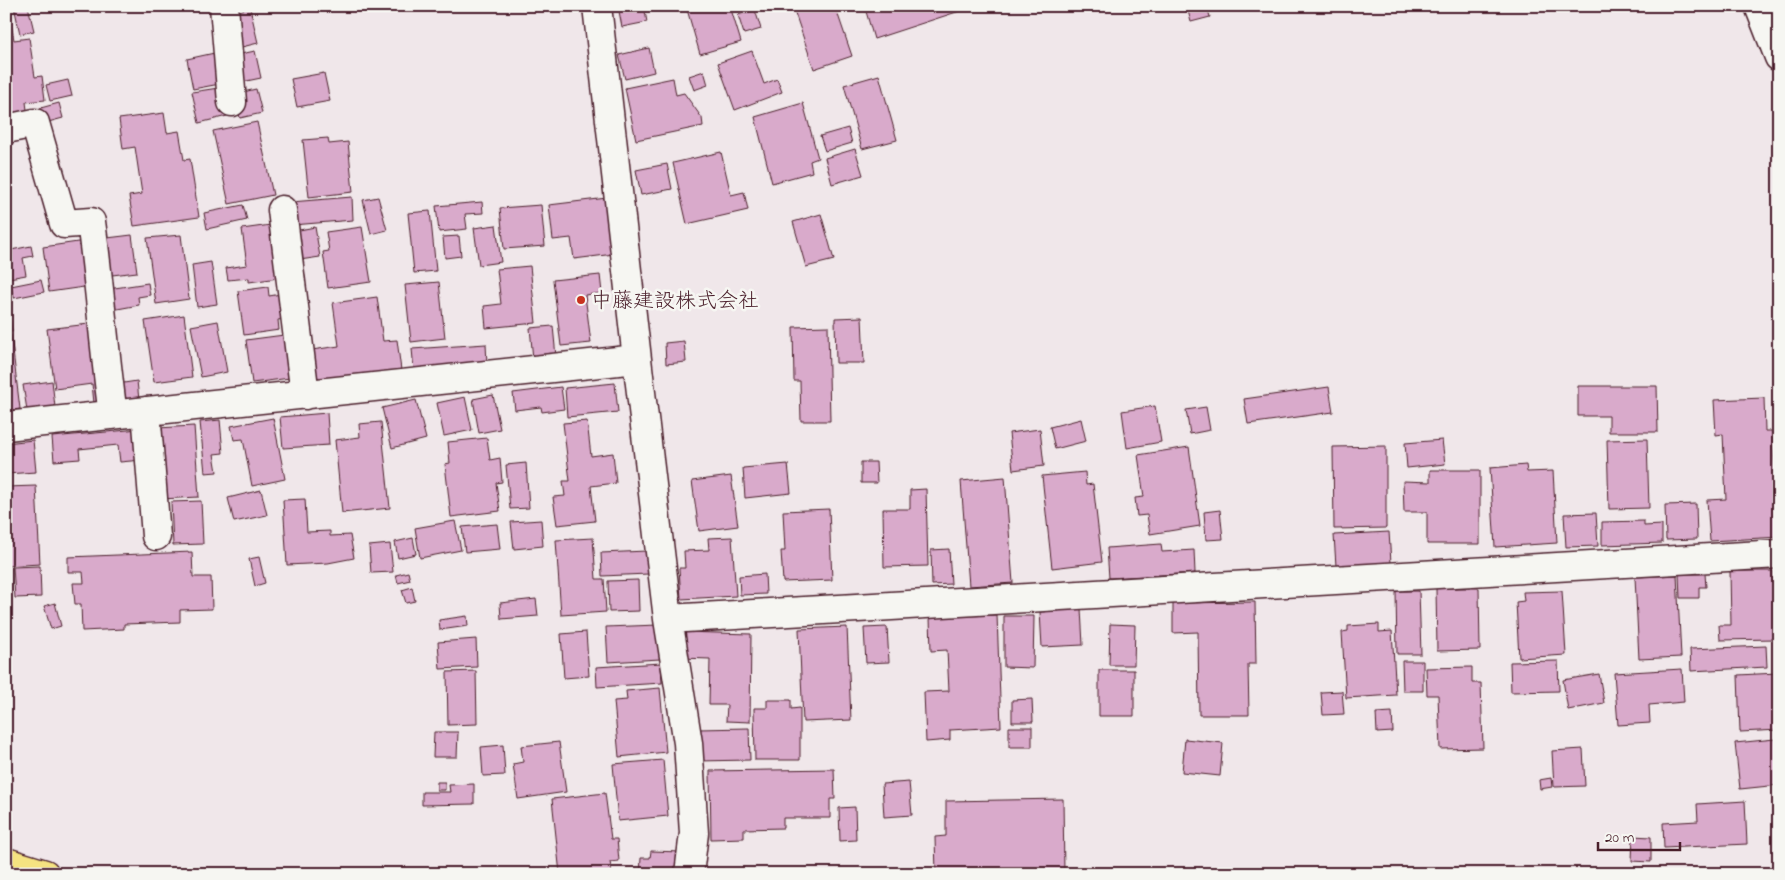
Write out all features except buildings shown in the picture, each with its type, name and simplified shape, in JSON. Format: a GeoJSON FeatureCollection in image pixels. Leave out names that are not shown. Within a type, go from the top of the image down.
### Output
{"type":"FeatureCollection","features":[{"type":"Feature","properties":{"kind":"main road"},"geometry":{"type":"LineString","coordinates":[[6,862],[45,874]]}},
{"type":"Feature","properties":{"kind":"street"},"geometry":{"type":"LineString","coordinates":[[224,6],[232,102]]}},
{"type":"Feature","properties":{"kind":"street"},"geometry":{"type":"LineString","coordinates":[[597,6],[636,360],[668,620],[688,743],[694,833],[689,874]]}},
{"type":"Feature","properties":{"kind":"street"},"geometry":{"type":"LineString","coordinates":[[1759,6],[1779,57]]}},
{"type":"Feature","properties":{"kind":"street"},"geometry":{"type":"LineString","coordinates":[[6,129],[35,123],[64,224],[91,222],[100,290],[104,350],[113,414]]}},
{"type":"Feature","properties":{"kind":"street"},"geometry":{"type":"LineString","coordinates":[[282,210],[304,395]]}},
{"type":"Feature","properties":{"kind":"street"},"geometry":{"type":"LineString","coordinates":[[6,426],[636,360]]}},
{"type":"Feature","properties":{"kind":"street"},"geometry":{"type":"LineString","coordinates":[[146,411],[156,536]]}},
{"type":"Feature","properties":{"kind":"street"},"geometry":{"type":"LineString","coordinates":[[668,620],[1779,554]]}},
{"type":"Feature","properties":{"kind":"place","name":"中藤建設株式会社"},"geometry":{"type":"Point","coordinates":[581,300]}}]}
